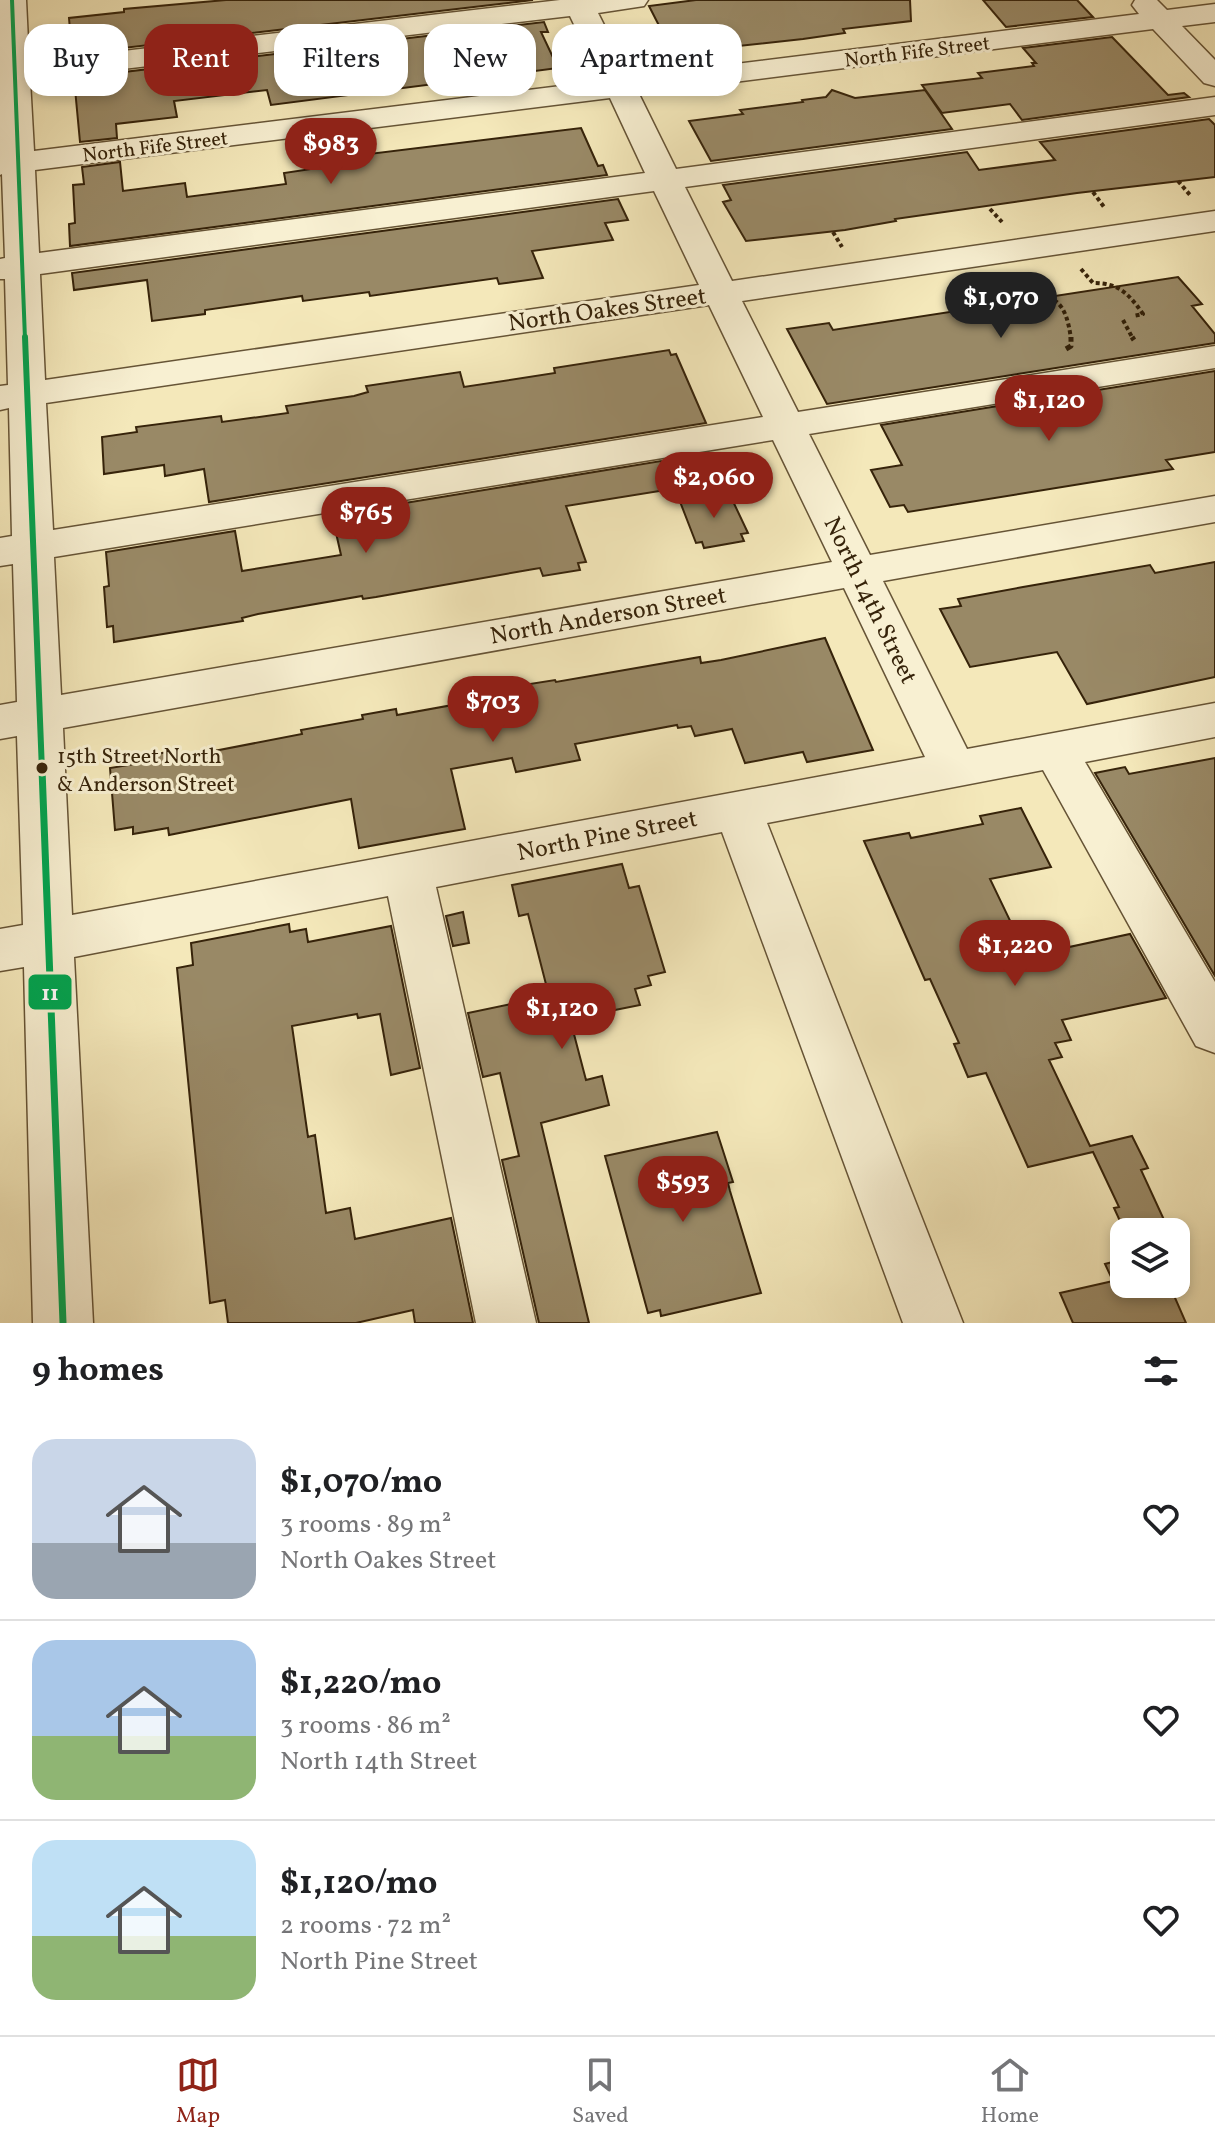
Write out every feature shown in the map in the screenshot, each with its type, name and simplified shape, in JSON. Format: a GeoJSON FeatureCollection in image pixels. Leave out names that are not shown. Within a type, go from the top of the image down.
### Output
{"type":"FeatureCollection","features":[{"type":"Feature","properties":{"kind":"street"},"geometry":{"type":"LineString","coordinates":[[12,0],[8,73],[9,164],[20,718],[48,941],[63,1323]]}},
{"type":"Feature","properties":{"kind":"street"},"geometry":{"type":"LineString","coordinates":[[8,73],[579,3],[634,0]]}},
{"type":"Feature","properties":{"kind":"street","name":"North 14th Street"},"geometry":{"type":"LineString","coordinates":[[579,3],[589,24]]}},
{"type":"Feature","properties":{"kind":"street"},"geometry":{"type":"LineString","coordinates":[[1152,10],[1215,77]]}},
{"type":"Feature","properties":{"kind":"street","name":"North Fife Street"},"geometry":{"type":"LineString","coordinates":[[742,70],[1152,10],[1215,13]]}},
{"type":"Feature","properties":{"kind":"street","name":"North Fife Street"},"geometry":{"type":"LineString","coordinates":[[9,164],[556,96]]}},
{"type":"Feature","properties":{"kind":"street","name":"North 14th Street"},"geometry":{"type":"LineString","coordinates":[[624,96],[954,769]]}},
{"type":"Feature","properties":{"kind":"street"},"geometry":{"type":"LineString","coordinates":[[11,267],[1215,106]]}},
{"type":"Feature","properties":{"kind":"street","name":"North Oakes Street"},"geometry":{"type":"LineString","coordinates":[[14,396],[1215,221]]}},
{"type":"Feature","properties":{"kind":"street"},"geometry":{"type":"LineString","coordinates":[[17,549],[1215,357]]}},
{"type":"Feature","properties":{"kind":"street","name":"North Anderson Street"},"geometry":{"type":"LineString","coordinates":[[20,718],[1215,509]]}},
{"type":"Feature","properties":{"kind":"street","name":"North Pine Street"},"geometry":{"type":"LineString","coordinates":[[0,950],[1215,720]]}},
{"type":"Feature","properties":{"kind":"street"},"geometry":{"type":"LineString","coordinates":[[1055,750],[1215,1030]]}},
{"type":"Feature","properties":{"kind":"street"},"geometry":{"type":"LineString","coordinates":[[738,810],[933,1323]]}},
{"type":"Feature","properties":{"kind":"street"},"geometry":{"type":"LineString","coordinates":[[408,872],[506,1323]]}},
{"type":"Feature","properties":{"kind":"path"},"geometry":{"type":"LineString","coordinates":[[1093,192],[1102,204]]}},
{"type":"Feature","properties":{"kind":"path"},"geometry":{"type":"LineString","coordinates":[[990,209],[1005,225]]}},
{"type":"Feature","properties":{"kind":"path"},"geometry":{"type":"LineString","coordinates":[[833,232],[838,240]]}},
{"type":"Feature","properties":{"kind":"path"},"geometry":{"type":"LineString","coordinates":[[1080,268],[1097,289]]}},
{"type":"Feature","properties":{"kind":"path"},"geometry":{"type":"LineString","coordinates":[[1009,279],[1021,297],[1046,295],[1058,306],[1072,335],[1071,346],[1062,351]]}},
{"type":"Feature","properties":{"kind":"path"},"geometry":{"type":"LineString","coordinates":[[1093,283],[1122,286],[1143,314],[1133,316]]}},
{"type":"Feature","properties":{"kind":"building"},"geometry":{"type":"Polygon","coordinates":[[[226,0],[533,0],[328,24],[274,24],[274,30],[258,32],[258,24],[144,24],[144,46],[128,47],[128,24],[70,24],[69,18],[124,12],[124,9],[226,0]]]}},
{"type":"Feature","properties":{"kind":"building"},"geometry":{"type":"Polygon","coordinates":[[[696,0],[910,0],[911,21],[742,46],[742,24],[658,24],[649,6],[696,0]]]}},
{"type":"Feature","properties":{"kind":"building"},"geometry":{"type":"Polygon","coordinates":[[[983,0],[1077,0],[1093,17],[1006,27],[983,0]]]}},
{"type":"Feature","properties":{"kind":"building"},"geometry":{"type":"Polygon","coordinates":[[[544,22],[548,32],[541,32],[552,55],[552,69],[536,71],[536,24],[527,24],[544,22]]]}},
{"type":"Feature","properties":{"kind":"building"},"geometry":{"type":"Polygon","coordinates":[[[424,36],[424,85],[408,87],[408,38],[424,36]]]}},
{"type":"Feature","properties":{"kind":"building"},"geometry":{"type":"Polygon","coordinates":[[[1112,37],[1168,95],[1184,93],[1189,97],[1022,120],[1010,104],[942,113],[922,85],[982,78],[978,73],[1034,66],[1032,63],[1036,63],[1023,48],[1112,37]]]}},
{"type":"Feature","properties":{"kind":"building"},"geometry":{"type":"Polygon","coordinates":[[[274,54],[274,96],[341,96],[271,105],[267,90],[258,91],[258,56],[274,54]]]}},
{"type":"Feature","properties":{"kind":"building"},"geometry":{"type":"Polygon","coordinates":[[[144,70],[144,96],[216,96],[174,101],[177,117],[116,124],[117,138],[80,142],[76,96],[128,96],[128,72],[144,70]]]}},
{"type":"Feature","properties":{"kind":"building"},"geometry":{"type":"Polygon","coordinates":[[[832,90],[855,98],[925,90],[952,129],[711,161],[689,121],[743,114],[740,110],[803,102],[826,97],[832,90]]]}},
{"type":"Feature","properties":{"kind":"building"},"geometry":{"type":"Polygon","coordinates":[[[1209,119],[1215,125],[1215,177],[1077,193],[895,219],[845,230],[746,241],[723,202],[731,200],[723,185],[967,152],[979,170],[1055,160],[1040,142],[1209,119]]]}},
{"type":"Feature","properties":{"kind":"building"},"geometry":{"type":"Polygon","coordinates":[[[581,128],[598,166],[603,165],[607,175],[70,246],[69,224],[75,223],[73,185],[84,184],[82,167],[120,162],[123,191],[185,183],[187,197],[286,184],[284,173],[338,165],[336,158],[581,128]]]}},
{"type":"Feature","properties":{"kind":"building"},"geometry":{"type":"Polygon","coordinates":[[[618,199],[628,220],[605,223],[613,240],[532,251],[543,278],[499,284],[497,278],[370,296],[369,292],[303,301],[302,296],[152,321],[147,280],[74,290],[72,273],[618,199]]]}},
{"type":"Feature","properties":{"kind":"building"},"geometry":{"type":"Polygon","coordinates":[[[1178,277],[1202,304],[1192,306],[1215,334],[1215,343],[827,404],[787,329],[829,323],[833,330],[1178,277]]]}},
{"type":"Feature","properties":{"kind":"building"},"geometry":{"type":"Polygon","coordinates":[[[669,350],[671,355],[676,354],[706,423],[209,502],[204,469],[165,476],[164,465],[104,474],[102,437],[137,432],[136,427],[221,416],[222,422],[288,413],[286,406],[354,396],[368,392],[366,386],[460,372],[464,387],[555,373],[554,368],[669,350]]]}},
{"type":"Feature","properties":{"kind":"building"},"geometry":{"type":"Polygon","coordinates":[[[1215,371],[1215,452],[1166,460],[1173,469],[908,512],[904,505],[890,507],[871,470],[902,465],[881,425],[1215,371]]]}},
{"type":"Feature","properties":{"kind":"building"},"geometry":{"type":"Polygon","coordinates":[[[661,461],[672,489],[566,506],[586,562],[578,563],[580,570],[543,576],[540,568],[258,614],[242,618],[243,621],[114,642],[113,626],[107,627],[104,587],[109,586],[106,552],[235,531],[242,571],[341,555],[332,515],[661,461]]]}},
{"type":"Feature","properties":{"kind":"building"},"geometry":{"type":"Polygon","coordinates":[[[709,495],[711,499],[730,495],[748,533],[741,534],[744,541],[704,548],[702,542],[696,543],[679,499],[709,495]]]}},
{"type":"Feature","properties":{"kind":"building"},"geometry":{"type":"Polygon","coordinates":[[[1215,562],[1215,677],[1087,704],[1057,652],[970,667],[940,609],[961,606],[958,599],[1150,565],[1155,573],[1215,562]]]}},
{"type":"Feature","properties":{"kind":"building"},"geometry":{"type":"Polygon","coordinates":[[[825,638],[873,750],[807,762],[803,752],[745,763],[732,729],[695,736],[691,726],[678,728],[677,725],[575,744],[580,760],[516,772],[512,758],[451,769],[465,829],[359,848],[351,799],[169,835],[168,828],[133,834],[133,827],[115,830],[110,768],[135,764],[135,758],[173,751],[174,756],[183,757],[302,734],[301,730],[363,719],[362,715],[396,709],[397,715],[519,693],[517,686],[700,657],[701,663],[721,660],[825,638]]]}},
{"type":"Feature","properties":{"kind":"building"},"geometry":{"type":"Polygon","coordinates":[[[1215,758],[1215,976],[1095,773],[1125,767],[1129,774],[1215,758]]]}},
{"type":"Feature","properties":{"kind":"building"},"geometry":{"type":"Polygon","coordinates":[[[1021,808],[1051,867],[990,879],[1027,956],[1130,934],[1166,998],[1062,1020],[1071,1040],[1055,1043],[1062,1057],[1049,1060],[1090,1146],[1132,1136],[1148,1168],[1141,1170],[1163,1218],[1119,1218],[1114,1208],[1119,1207],[1093,1152],[1028,1167],[986,1073],[968,1077],[954,1044],[959,1043],[930,979],[925,980],[864,841],[909,833],[911,838],[983,824],[980,816],[1021,808]]]}},
{"type":"Feature","properties":{"kind":"building"},"geometry":{"type":"Polygon","coordinates":[[[622,864],[629,888],[639,886],[665,972],[648,976],[651,985],[635,989],[640,1005],[570,1019],[586,1080],[602,1076],[609,1105],[541,1123],[589,1323],[539,1323],[502,1160],[519,1156],[500,1073],[483,1077],[468,1013],[549,996],[528,914],[519,916],[512,885],[622,864]]]}},
{"type":"Feature","properties":{"kind":"building"},"geometry":{"type":"Polygon","coordinates":[[[463,912],[469,943],[453,946],[446,916],[463,912]]]}},
{"type":"Feature","properties":{"kind":"building"},"geometry":{"type":"Polygon","coordinates":[[[289,924],[290,932],[306,929],[308,942],[391,926],[420,1068],[391,1075],[380,1014],[358,1018],[357,1014],[292,1026],[308,1137],[315,1135],[326,1213],[350,1208],[355,1239],[451,1218],[473,1323],[415,1323],[413,1310],[356,1323],[228,1323],[225,1300],[210,1303],[177,968],[193,965],[191,943],[289,924]]]}},
{"type":"Feature","properties":{"kind":"building"},"geometry":{"type":"Polygon","coordinates":[[[717,1132],[733,1182],[728,1183],[730,1191],[761,1293],[661,1316],[660,1310],[648,1313],[605,1156],[717,1132]]]}},
{"type":"Feature","properties":{"kind":"building"},"geometry":{"type":"Polygon","coordinates":[[[1110,1282],[1110,1298],[1175,1298],[1186,1323],[1073,1323],[1060,1293],[1110,1282]]]}},
{"type":"Feature","properties":{"kind":"transit line","name":"11"},"geometry":{"type":"LineString","coordinates":[[12,0],[63,1323]]}},
{"type":"Feature","properties":{"kind":"place","name":"15th Street North & Anderson Street"},"geometry":{"type":"Point","coordinates":[42,768]}}]}
